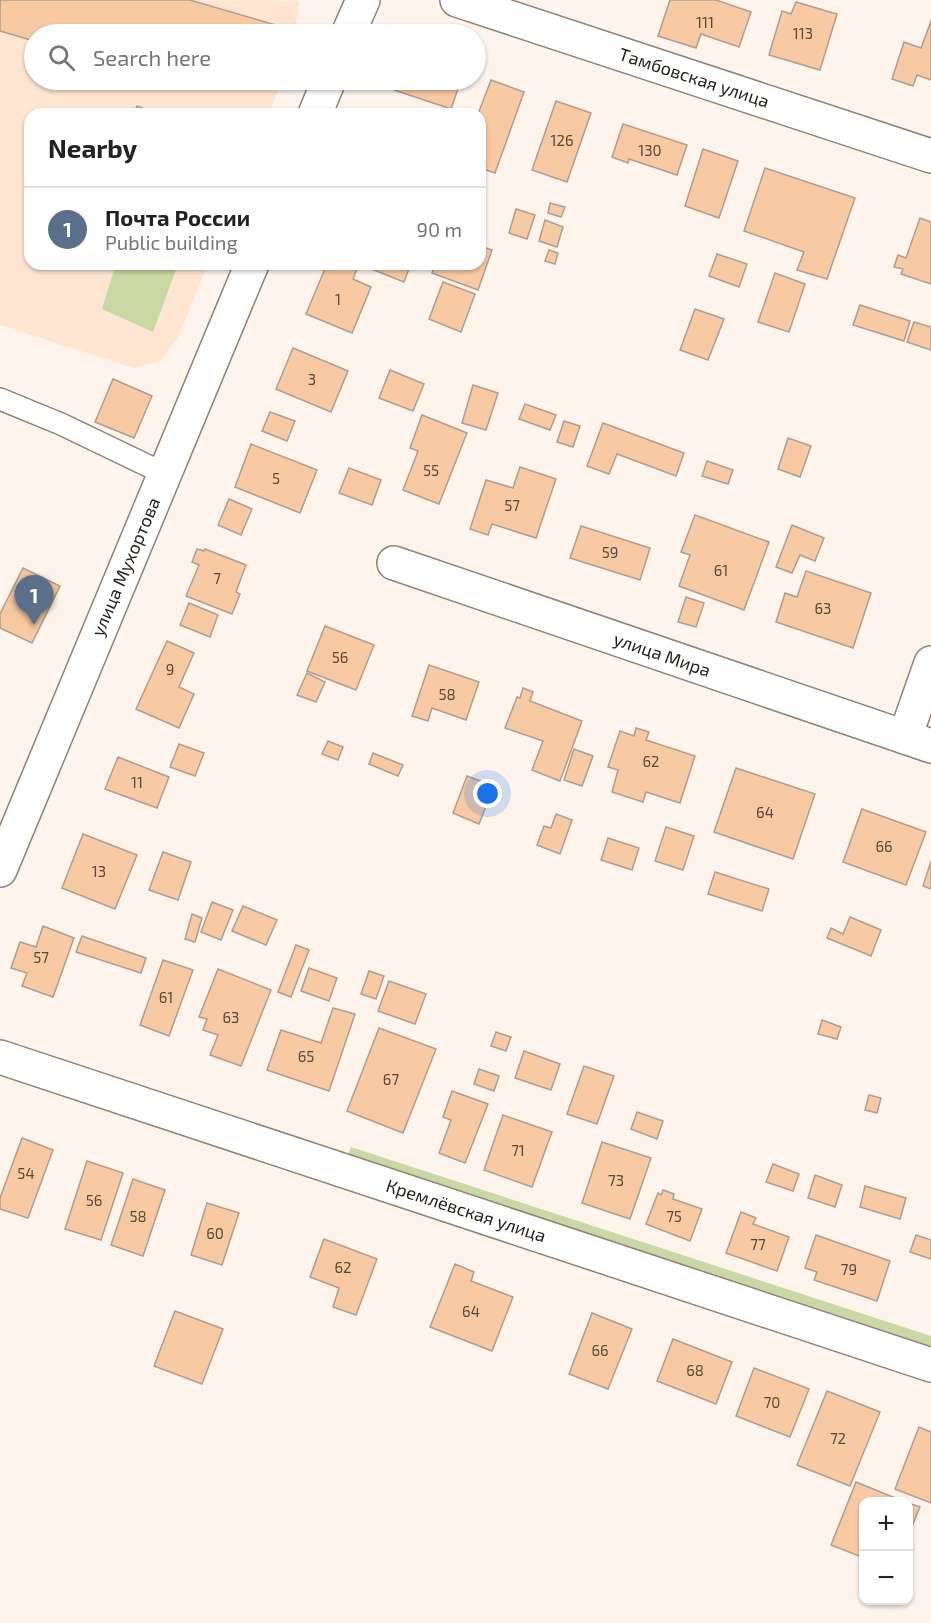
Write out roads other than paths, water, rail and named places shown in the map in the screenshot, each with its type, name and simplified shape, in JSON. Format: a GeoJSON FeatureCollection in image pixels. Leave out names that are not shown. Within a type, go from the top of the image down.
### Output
{"type":"FeatureCollection","features":[{"type":"Feature","properties":{"kind":"street"},"geometry":{"type":"LineString","coordinates":[[352,24],[363,0]]}},
{"type":"Feature","properties":{"kind":"street","name":"Тамбовская улица"},"geometry":{"type":"LineString","coordinates":[[457,0],[931,156]]}},
{"type":"Feature","properties":{"kind":"street"},"geometry":{"type":"LineString","coordinates":[[318,108],[326,90]]}},
{"type":"Feature","properties":{"kind":"street","name":"улица Мухортова"},"geometry":{"type":"LineString","coordinates":[[0,870],[250,270]]}},
{"type":"Feature","properties":{"kind":"street","name":"улица Мира"},"geometry":{"type":"LineString","coordinates":[[394,563],[918,742]]}},
{"type":"Feature","properties":{"kind":"street"},"geometry":{"type":"LineString","coordinates":[[918,742],[931,663]]}},
{"type":"Feature","properties":{"kind":"street","name":"Кремлёвская улица"},"geometry":{"type":"LineString","coordinates":[[0,1057],[931,1365]]}},
{"type":"Feature","properties":{"kind":"lane"},"geometry":{"type":"LineString","coordinates":[[0,399],[61,424],[165,474]]}},
{"type":"Feature","properties":{"kind":"place","name":"Почта России"},"geometry":{"type":"Point","coordinates":[34,625]}}]}
